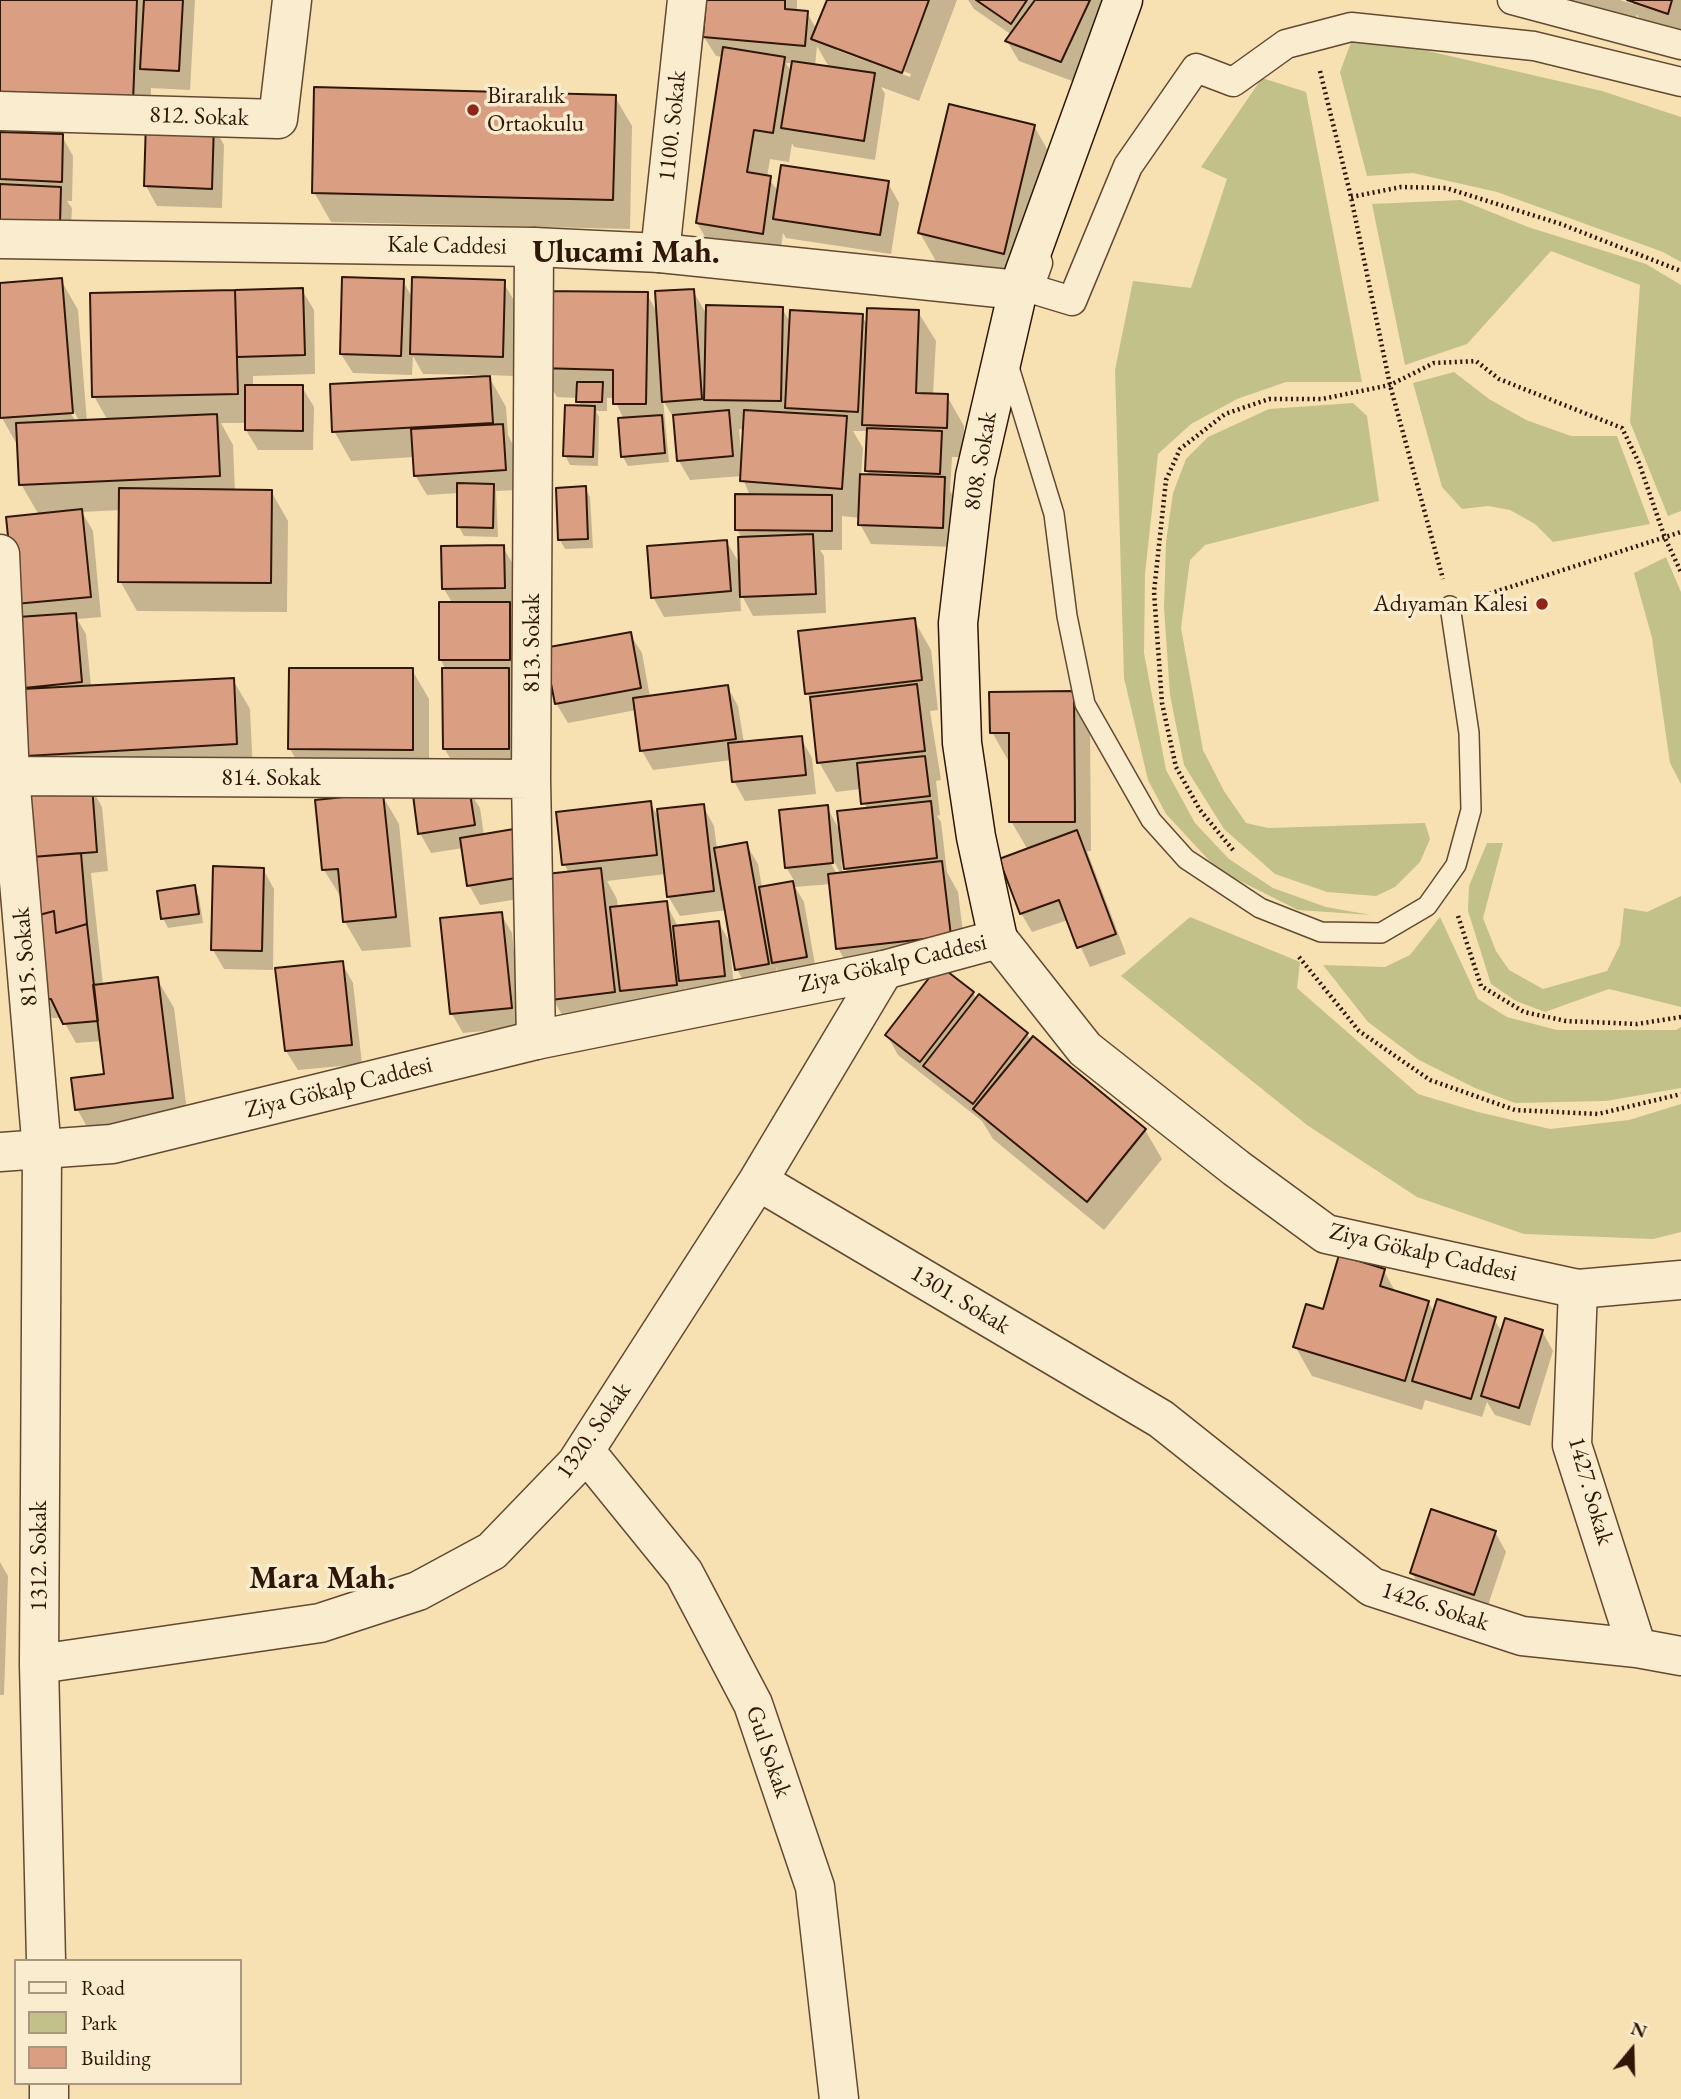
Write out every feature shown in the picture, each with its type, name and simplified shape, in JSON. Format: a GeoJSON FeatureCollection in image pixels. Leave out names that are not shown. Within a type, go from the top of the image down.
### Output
{"type":"FeatureCollection","features":[{"type":"Feature","properties":{"kind":"street","name":"812. Sokak"},"geometry":{"type":"LineString","coordinates":[[0,111],[278,119],[292,0]]}},
{"type":"Feature","properties":{"kind":"street","name":"1100. Sokak"},"geometry":{"type":"LineString","coordinates":[[660,253],[687,0]]}},
{"type":"Feature","properties":{"kind":"street","name":"808. Sokak"},"geometry":{"type":"LineString","coordinates":[[998,939],[976,837],[962,743],[958,623],[975,476],[1018,290],[1123,0]]}},
{"type":"Feature","properties":{"kind":"street"},"geometry":{"type":"LineString","coordinates":[[1132,0],[1029,288],[1072,301],[1128,166],[1196,68],[1233,82],[1286,44],[1351,27],[1534,46],[1681,82]]}},
{"type":"Feature","properties":{"kind":"street"},"geometry":{"type":"LineString","coordinates":[[1512,0],[1681,45]]}},
{"type":"Feature","properties":{"kind":"street","name":"Kale Caddesi"},"geometry":{"type":"LineString","coordinates":[[0,239],[534,247],[660,253],[1018,290]]}},
{"type":"Feature","properties":{"kind":"street","name":"813. Sokak"},"geometry":{"type":"LineString","coordinates":[[534,247],[531,779],[536,1040]]}},
{"type":"Feature","properties":{"kind":"street","name":"815. Sokak"},"geometry":{"type":"LineString","coordinates":[[0,554],[10,776],[42,1151]]}},
{"type":"Feature","properties":{"kind":"street","name":"814. Sokak"},"geometry":{"type":"LineString","coordinates":[[10,776],[531,779]]}},
{"type":"Feature","properties":{"kind":"street","name":"Ziya Gökalp Caddesi"},"geometry":{"type":"LineString","coordinates":[[0,1152],[112,1144],[536,1040],[884,970],[998,939],[1085,1049],[1325,1234],[1578,1289],[1681,1280]]}},
{"type":"Feature","properties":{"kind":"street","name":"1320. Sokak"},"geometry":{"type":"LineString","coordinates":[[39,1664],[320,1623],[418,1591],[492,1551],[576,1464],[585,1451],[758,1181],[884,970]]}},
{"type":"Feature","properties":{"kind":"street","name":"1312. Sokak"},"geometry":{"type":"LineString","coordinates":[[42,1151],[39,1664],[46,1959]]}},
{"type":"Feature","properties":{"kind":"street","name":"1301. Sokak"},"geometry":{"type":"LineString","coordinates":[[758,1181],[1161,1419]]}},
{"type":"Feature","properties":{"kind":"street","name":"1427. Sokak"},"geometry":{"type":"LineString","coordinates":[[1578,1289],[1572,1445],[1637,1648]]}},
{"type":"Feature","properties":{"kind":"street","name":"1426. Sokak"},"geometry":{"type":"LineString","coordinates":[[1161,1419],[1372,1587],[1522,1636],[1637,1648],[1681,1656]]}},
{"type":"Feature","properties":{"kind":"street","name":"Gul Sokak"},"geometry":{"type":"LineString","coordinates":[[585,1451],[684,1573],[752,1704],[814,1887],[839,2099]]}},
{"type":"Feature","properties":{"kind":"lane"},"geometry":{"type":"LineString","coordinates":[[1003,348],[1054,514],[1067,616],[1085,704],[1151,820],[1186,859],[1260,908],[1321,932],[1381,933],[1427,906],[1456,865],[1471,810],[1469,733],[1450,606]]}},
{"type":"Feature","properties":{"kind":"path"},"geometry":{"type":"LineString","coordinates":[[1312,37],[1351,197],[1390,385],[1450,606],[1681,532]]}},
{"type":"Feature","properties":{"kind":"path"},"geometry":{"type":"LineString","coordinates":[[1351,197],[1401,187],[1446,188],[1560,224],[1681,271]]}},
{"type":"Feature","properties":{"kind":"path"},"geometry":{"type":"LineString","coordinates":[[1240,856],[1200,810],[1176,767],[1162,703],[1154,592],[1166,481],[1180,449],[1225,414],[1269,399],[1322,398],[1390,385],[1434,363],[1476,361],[1499,379],[1622,428],[1639,463],[1665,538],[1681,572]]}},
{"type":"Feature","properties":{"kind":"path"},"geometry":{"type":"LineString","coordinates":[[1446,878],[1481,986],[1497,999],[1524,1012],[1566,1021],[1637,1024],[1681,1017]]}},
{"type":"Feature","properties":{"kind":"path"},"geometry":{"type":"LineString","coordinates":[[1260,908],[1359,1031],[1430,1080],[1515,1110],[1598,1114],[1681,1094]]}},
{"type":"Feature","properties":{"kind":"green space"},"geometry":{"type":"Polygon","coordinates":[[[1354,34],[1602,91],[1681,117],[1681,262],[1663,252],[1497,192],[1413,173],[1367,176],[1340,72],[1354,34]]]}},
{"type":"Feature","properties":{"kind":"green space"},"geometry":{"type":"Polygon","coordinates":[[[1262,78],[1306,92],[1362,382],[1286,382],[1237,399],[1191,424],[1158,454],[1145,574],[1144,653],[1166,770],[1195,823],[1229,859],[1273,888],[1326,907],[1371,915],[1298,910],[1218,870],[1166,814],[1148,780],[1124,678],[1115,370],[1133,281],[1191,288],[1227,179],[1201,167],[1262,78]]]}},
{"type":"Feature","properties":{"kind":"green space"},"geometry":{"type":"Polygon","coordinates":[[[1461,200],[1528,227],[1646,264],[1681,285],[1681,511],[1668,516],[1630,422],[1640,285],[1551,251],[1467,344],[1405,365],[1372,204],[1461,200]]]}},
{"type":"Feature","properties":{"kind":"green space"},"geometry":{"type":"Polygon","coordinates":[[[1454,372],[1489,399],[1526,420],[1571,436],[1617,436],[1650,524],[1553,542],[1535,524],[1510,510],[1488,506],[1462,509],[1442,487],[1413,383],[1454,372]]]}},
{"type":"Feature","properties":{"kind":"green space"},"geometry":{"type":"Polygon","coordinates":[[[1353,403],[1367,416],[1379,501],[1205,545],[1190,560],[1181,628],[1203,750],[1224,791],[1246,823],[1268,828],[1425,823],[1430,839],[1420,862],[1395,887],[1376,896],[1327,892],[1275,874],[1224,829],[1184,765],[1170,695],[1164,608],[1166,542],[1173,493],[1186,459],[1208,437],[1269,409],[1353,403]]]}},
{"type":"Feature","properties":{"kind":"green space"},"geometry":{"type":"Polygon","coordinates":[[[1666,557],[1681,592],[1681,784],[1670,763],[1652,638],[1634,573],[1666,557]]]}},
{"type":"Feature","properties":{"kind":"green space"},"geometry":{"type":"Polygon","coordinates":[[[1487,843],[1503,843],[1483,918],[1496,951],[1509,970],[1543,989],[1607,971],[1620,945],[1624,908],[1647,912],[1681,896],[1681,1007],[1609,989],[1545,1012],[1516,1001],[1491,984],[1468,911],[1469,886],[1487,843]]]}},
{"type":"Feature","properties":{"kind":"green space"},"geometry":{"type":"Polygon","coordinates":[[[1190,917],[1300,962],[1297,988],[1418,1094],[1550,1129],[1629,1120],[1681,1104],[1681,1232],[1653,1239],[1524,1234],[1417,1197],[1307,1125],[1121,976],[1190,917]]]}},
{"type":"Feature","properties":{"kind":"green space"},"geometry":{"type":"Polygon","coordinates":[[[1440,917],[1478,999],[1507,1017],[1557,1030],[1676,1030],[1681,1027],[1681,1088],[1606,1101],[1515,1103],[1475,1088],[1419,1060],[1368,1022],[1323,965],[1385,967],[1410,955],[1440,917]]]}},
{"type":"Feature","properties":{"kind":"building"},"geometry":{"type":"Polygon","coordinates":[[[0,0],[137,0],[133,102],[0,97],[0,0]]]}},
{"type":"Feature","properties":{"kind":"building"},"geometry":{"type":"Polygon","coordinates":[[[144,0],[183,0],[179,71],[140,69],[144,0]]]}},
{"type":"Feature","properties":{"kind":"building"},"geometry":{"type":"Polygon","coordinates":[[[706,0],[785,0],[785,9],[808,11],[805,46],[703,37],[706,0]]]}},
{"type":"Feature","properties":{"kind":"building"},"geometry":{"type":"Polygon","coordinates":[[[827,0],[929,0],[902,73],[811,39],[827,0]]]}},
{"type":"Feature","properties":{"kind":"building"},"geometry":{"type":"Polygon","coordinates":[[[976,0],[1027,0],[1011,24],[976,0]]]}},
{"type":"Feature","properties":{"kind":"building"},"geometry":{"type":"Polygon","coordinates":[[[1035,0],[1090,0],[1061,62],[1005,41],[1035,0]]]}},
{"type":"Feature","properties":{"kind":"building"},"geometry":{"type":"Polygon","coordinates":[[[1627,0],[1672,0],[1668,14],[1627,0]]]}},
{"type":"Feature","properties":{"kind":"building"},"geometry":{"type":"Polygon","coordinates":[[[723,47],[785,57],[773,133],[754,130],[747,172],[771,176],[763,234],[696,223],[723,47]]]}},
{"type":"Feature","properties":{"kind":"building"},"geometry":{"type":"Polygon","coordinates":[[[792,61],[875,73],[864,141],[781,128],[792,61]]]}},
{"type":"Feature","properties":{"kind":"building"},"geometry":{"type":"Polygon","coordinates":[[[314,87],[616,95],[613,200],[312,193],[314,87]]]}},
{"type":"Feature","properties":{"kind":"building"},"geometry":{"type":"Polygon","coordinates":[[[949,104],[1035,125],[1004,254],[918,233],[949,104]]]}},
{"type":"Feature","properties":{"kind":"building"},"geometry":{"type":"Polygon","coordinates":[[[146,121],[214,123],[212,189],[144,186],[146,121]]]}},
{"type":"Feature","properties":{"kind":"building"},"geometry":{"type":"Polygon","coordinates":[[[0,132],[63,134],[62,182],[0,179],[0,132]]]}},
{"type":"Feature","properties":{"kind":"building"},"geometry":{"type":"Polygon","coordinates":[[[781,165],[889,181],[880,235],[773,219],[781,165]]]}},
{"type":"Feature","properties":{"kind":"building"},"geometry":{"type":"Polygon","coordinates":[[[0,184],[61,187],[60,223],[0,221],[0,184]]]}},
{"type":"Feature","properties":{"kind":"building"},"geometry":{"type":"Polygon","coordinates":[[[342,277],[404,279],[401,356],[340,354],[342,277]]]}},
{"type":"Feature","properties":{"kind":"building"},"geometry":{"type":"Polygon","coordinates":[[[412,277],[505,280],[503,357],[410,354],[412,277]]]}},
{"type":"Feature","properties":{"kind":"building"},"geometry":{"type":"Polygon","coordinates":[[[62,278],[73,413],[0,418],[0,283],[62,278]]]}},
{"type":"Feature","properties":{"kind":"building"},"geometry":{"type":"Polygon","coordinates":[[[303,288],[305,355],[237,357],[235,290],[303,288]]]}},
{"type":"Feature","properties":{"kind":"building"},"geometry":{"type":"Polygon","coordinates":[[[694,289],[702,399],[662,402],[655,291],[694,289]]]}},
{"type":"Feature","properties":{"kind":"building"},"geometry":{"type":"Polygon","coordinates":[[[235,290],[238,394],[92,397],[90,293],[235,290]]]}},
{"type":"Feature","properties":{"kind":"building"},"geometry":{"type":"Polygon","coordinates":[[[539,291],[648,292],[646,404],[613,404],[613,370],[538,368],[539,291]]]}},
{"type":"Feature","properties":{"kind":"building"},"geometry":{"type":"Polygon","coordinates":[[[706,305],[783,307],[781,401],[704,400],[706,305]]]}},
{"type":"Feature","properties":{"kind":"building"},"geometry":{"type":"Polygon","coordinates":[[[867,308],[919,310],[916,393],[948,394],[947,428],[862,425],[867,308]]]}},
{"type":"Feature","properties":{"kind":"building"},"geometry":{"type":"Polygon","coordinates":[[[790,310],[863,314],[858,412],[785,408],[790,310]]]}},
{"type":"Feature","properties":{"kind":"building"},"geometry":{"type":"Polygon","coordinates":[[[490,376],[493,423],[332,432],[330,384],[490,376]]]}},
{"type":"Feature","properties":{"kind":"building"},"geometry":{"type":"Polygon","coordinates":[[[577,382],[603,382],[602,402],[576,402],[577,382]]]}},
{"type":"Feature","properties":{"kind":"building"},"geometry":{"type":"Polygon","coordinates":[[[245,385],[303,385],[303,431],[245,430],[245,385]]]}},
{"type":"Feature","properties":{"kind":"building"},"geometry":{"type":"Polygon","coordinates":[[[565,405],[595,406],[593,457],[563,456],[565,405]]]}},
{"type":"Feature","properties":{"kind":"building"},"geometry":{"type":"Polygon","coordinates":[[[729,410],[733,456],[677,461],[673,415],[729,410]]]}},
{"type":"Feature","properties":{"kind":"building"},"geometry":{"type":"Polygon","coordinates":[[[744,410],[847,416],[842,489],[740,481],[744,410]]]}},
{"type":"Feature","properties":{"kind":"building"},"geometry":{"type":"Polygon","coordinates":[[[217,414],[220,476],[19,485],[16,423],[217,414]]]}},
{"type":"Feature","properties":{"kind":"building"},"geometry":{"type":"Polygon","coordinates":[[[662,415],[665,453],[621,457],[618,418],[662,415]]]}},
{"type":"Feature","properties":{"kind":"building"},"geometry":{"type":"Polygon","coordinates":[[[503,424],[506,470],[414,476],[411,429],[503,424]]]}},
{"type":"Feature","properties":{"kind":"building"},"geometry":{"type":"Polygon","coordinates":[[[867,428],[942,431],[940,474],[865,471],[867,428]]]}},
{"type":"Feature","properties":{"kind":"building"},"geometry":{"type":"Polygon","coordinates":[[[860,474],[945,477],[943,528],[858,525],[860,474]]]}},
{"type":"Feature","properties":{"kind":"building"},"geometry":{"type":"Polygon","coordinates":[[[457,483],[494,484],[493,528],[457,527],[457,483]]]}},
{"type":"Feature","properties":{"kind":"building"},"geometry":{"type":"Polygon","coordinates":[[[586,486],[588,539],[558,540],[556,488],[586,486]]]}},
{"type":"Feature","properties":{"kind":"building"},"geometry":{"type":"Polygon","coordinates":[[[119,488],[272,490],[271,583],[118,582],[119,488]]]}},
{"type":"Feature","properties":{"kind":"building"},"geometry":{"type":"Polygon","coordinates":[[[735,494],[832,495],[832,531],[735,530],[735,494]]]}},
{"type":"Feature","properties":{"kind":"building"},"geometry":{"type":"Polygon","coordinates":[[[82,509],[91,597],[15,604],[6,517],[82,509]]]}},
{"type":"Feature","properties":{"kind":"building"},"geometry":{"type":"Polygon","coordinates":[[[813,534],[816,594],[740,597],[738,537],[813,534]]]}},
{"type":"Feature","properties":{"kind":"building"},"geometry":{"type":"Polygon","coordinates":[[[727,540],[731,591],[651,598],[647,546],[727,540]]]}},
{"type":"Feature","properties":{"kind":"building"},"geometry":{"type":"Polygon","coordinates":[[[504,545],[505,588],[442,589],[441,546],[504,545]]]}},
{"type":"Feature","properties":{"kind":"building"},"geometry":{"type":"Polygon","coordinates":[[[439,602],[510,602],[510,660],[439,660],[439,602]]]}},
{"type":"Feature","properties":{"kind":"building"},"geometry":{"type":"Polygon","coordinates":[[[76,613],[82,682],[24,688],[18,617],[76,613]]]}},
{"type":"Feature","properties":{"kind":"building"},"geometry":{"type":"Polygon","coordinates":[[[915,618],[922,680],[805,694],[798,631],[915,618]]]}},
{"type":"Feature","properties":{"kind":"building"},"geometry":{"type":"Polygon","coordinates":[[[631,632],[641,688],[555,704],[544,648],[631,632]]]}},
{"type":"Feature","properties":{"kind":"building"},"geometry":{"type":"Polygon","coordinates":[[[289,668],[413,668],[413,750],[288,749],[289,668]]]}},
{"type":"Feature","properties":{"kind":"building"},"geometry":{"type":"Polygon","coordinates":[[[442,668],[509,668],[509,749],[443,749],[442,668]]]}},
{"type":"Feature","properties":{"kind":"building"},"geometry":{"type":"Polygon","coordinates":[[[234,678],[237,744],[26,756],[22,689],[234,678]]]}},
{"type":"Feature","properties":{"kind":"building"},"geometry":{"type":"Polygon","coordinates":[[[917,684],[925,751],[817,763],[810,697],[917,684]]]}},
{"type":"Feature","properties":{"kind":"building"},"geometry":{"type":"Polygon","coordinates":[[[728,685],[736,739],[640,751],[633,698],[728,685]]]}},
{"type":"Feature","properties":{"kind":"building"},"geometry":{"type":"Polygon","coordinates":[[[1074,691],[1075,822],[1009,822],[1009,733],[990,733],[989,692],[1074,691]]]}},
{"type":"Feature","properties":{"kind":"building"},"geometry":{"type":"Polygon","coordinates":[[[802,736],[806,775],[732,782],[728,743],[802,736]]]}},
{"type":"Feature","properties":{"kind":"building"},"geometry":{"type":"Polygon","coordinates":[[[925,756],[930,796],[861,804],[857,763],[925,756]]]}},
{"type":"Feature","properties":{"kind":"building"},"geometry":{"type":"Polygon","coordinates":[[[92,785],[97,852],[32,857],[26,791],[92,785]]]}},
{"type":"Feature","properties":{"kind":"building"},"geometry":{"type":"Polygon","coordinates":[[[469,787],[475,825],[418,834],[413,795],[469,787]]]}},
{"type":"Feature","properties":{"kind":"building"},"geometry":{"type":"Polygon","coordinates":[[[383,793],[396,917],[343,922],[338,869],[322,870],[315,800],[383,793]]]}},
{"type":"Feature","properties":{"kind":"building"},"geometry":{"type":"Polygon","coordinates":[[[651,801],[657,855],[562,865],[556,812],[651,801]]]}},
{"type":"Feature","properties":{"kind":"building"},"geometry":{"type":"Polygon","coordinates":[[[931,801],[937,858],[844,869],[837,811],[931,801]]]}},
{"type":"Feature","properties":{"kind":"building"},"geometry":{"type":"Polygon","coordinates":[[[704,804],[714,891],[667,897],[657,809],[704,804]]]}},
{"type":"Feature","properties":{"kind":"building"},"geometry":{"type":"Polygon","coordinates":[[[828,805],[833,863],[785,868],[779,810],[828,805]]]}},
{"type":"Feature","properties":{"kind":"building"},"geometry":{"type":"Polygon","coordinates":[[[514,829],[522,877],[467,886],[460,838],[514,829]]]}},
{"type":"Feature","properties":{"kind":"building"},"geometry":{"type":"Polygon","coordinates":[[[1077,830],[1116,934],[1077,948],[1059,900],[1020,914],[999,859],[1077,830]]]}},
{"type":"Feature","properties":{"kind":"building"},"geometry":{"type":"Polygon","coordinates":[[[747,842],[769,964],[735,970],[714,848],[747,842]]]}},
{"type":"Feature","properties":{"kind":"building"},"geometry":{"type":"Polygon","coordinates":[[[81,853],[87,924],[56,933],[54,911],[32,917],[32,857],[81,853]]]}},
{"type":"Feature","properties":{"kind":"building"},"geometry":{"type":"Polygon","coordinates":[[[942,861],[951,936],[836,949],[828,874],[942,861]]]}},
{"type":"Feature","properties":{"kind":"building"},"geometry":{"type":"Polygon","coordinates":[[[213,866],[264,868],[262,951],[211,950],[213,866]]]}},
{"type":"Feature","properties":{"kind":"building"},"geometry":{"type":"Polygon","coordinates":[[[601,868],[615,992],[551,1000],[537,875],[601,868]]]}},
{"type":"Feature","properties":{"kind":"building"},"geometry":{"type":"Polygon","coordinates":[[[793,881],[807,957],[772,963],[759,887],[793,881]]]}},
{"type":"Feature","properties":{"kind":"building"},"geometry":{"type":"Polygon","coordinates":[[[195,885],[199,914],[161,919],[157,891],[195,885]]]}},
{"type":"Feature","properties":{"kind":"building"},"geometry":{"type":"Polygon","coordinates":[[[667,901],[677,985],[620,991],[610,907],[667,901]]]}},
{"type":"Feature","properties":{"kind":"building"},"geometry":{"type":"Polygon","coordinates":[[[54,911],[56,933],[87,924],[98,1021],[63,1024],[51,999],[39,999],[32,917],[54,911]]]}},
{"type":"Feature","properties":{"kind":"building"},"geometry":{"type":"Polygon","coordinates":[[[502,912],[512,1008],[450,1014],[440,918],[502,912]]]}},
{"type":"Feature","properties":{"kind":"building"},"geometry":{"type":"Polygon","coordinates":[[[719,921],[725,976],[679,981],[673,926],[719,921]]]}},
{"type":"Feature","properties":{"kind":"building"},"geometry":{"type":"Polygon","coordinates":[[[343,961],[352,1045],[285,1051],[275,968],[343,961]]]}},
{"type":"Feature","properties":{"kind":"building"},"geometry":{"type":"Polygon","coordinates":[[[939,965],[974,992],[920,1062],[885,1035],[939,965]]]}},
{"type":"Feature","properties":{"kind":"building"},"geometry":{"type":"Polygon","coordinates":[[[158,977],[173,1098],[75,1110],[71,1078],[104,1074],[93,985],[158,977]]]}},
{"type":"Feature","properties":{"kind":"building"},"geometry":{"type":"Polygon","coordinates":[[[979,994],[1028,1033],[973,1104],[923,1066],[979,994]]]}},
{"type":"Feature","properties":{"kind":"building"},"geometry":{"type":"Polygon","coordinates":[[[1033,1036],[1146,1129],[1087,1202],[973,1109],[1033,1036]]]}},
{"type":"Feature","properties":{"kind":"building"},"geometry":{"type":"Polygon","coordinates":[[[1339,1255],[1385,1269],[1380,1286],[1429,1301],[1405,1381],[1293,1347],[1306,1304],[1323,1309],[1339,1255]]]}},
{"type":"Feature","properties":{"kind":"building"},"geometry":{"type":"Polygon","coordinates":[[[1437,1299],[1496,1317],[1471,1399],[1412,1381],[1437,1299]]]}},
{"type":"Feature","properties":{"kind":"building"},"geometry":{"type":"Polygon","coordinates":[[[1505,1318],[1543,1330],[1519,1408],[1481,1396],[1505,1318]]]}},
{"type":"Feature","properties":{"kind":"building"},"geometry":{"type":"Polygon","coordinates":[[[1431,1509],[1496,1531],[1474,1595],[1410,1573],[1431,1509]]]}},
{"type":"Feature","properties":{"kind":"place","name":"Biraralık Ortaokulu"},"geometry":{"type":"Point","coordinates":[473,110]}},
{"type":"Feature","properties":{"kind":"place","name":"Adıyaman Kalesi"},"geometry":{"type":"Point","coordinates":[1542,604]}},
{"type":"Feature","properties":{"kind":"district","name":"Ulucami Mah."},"geometry":{"type":"Point","coordinates":[626,253]}},
{"type":"Feature","properties":{"kind":"district","name":"Mara Mah."},"geometry":{"type":"Point","coordinates":[322,1579]}}]}
